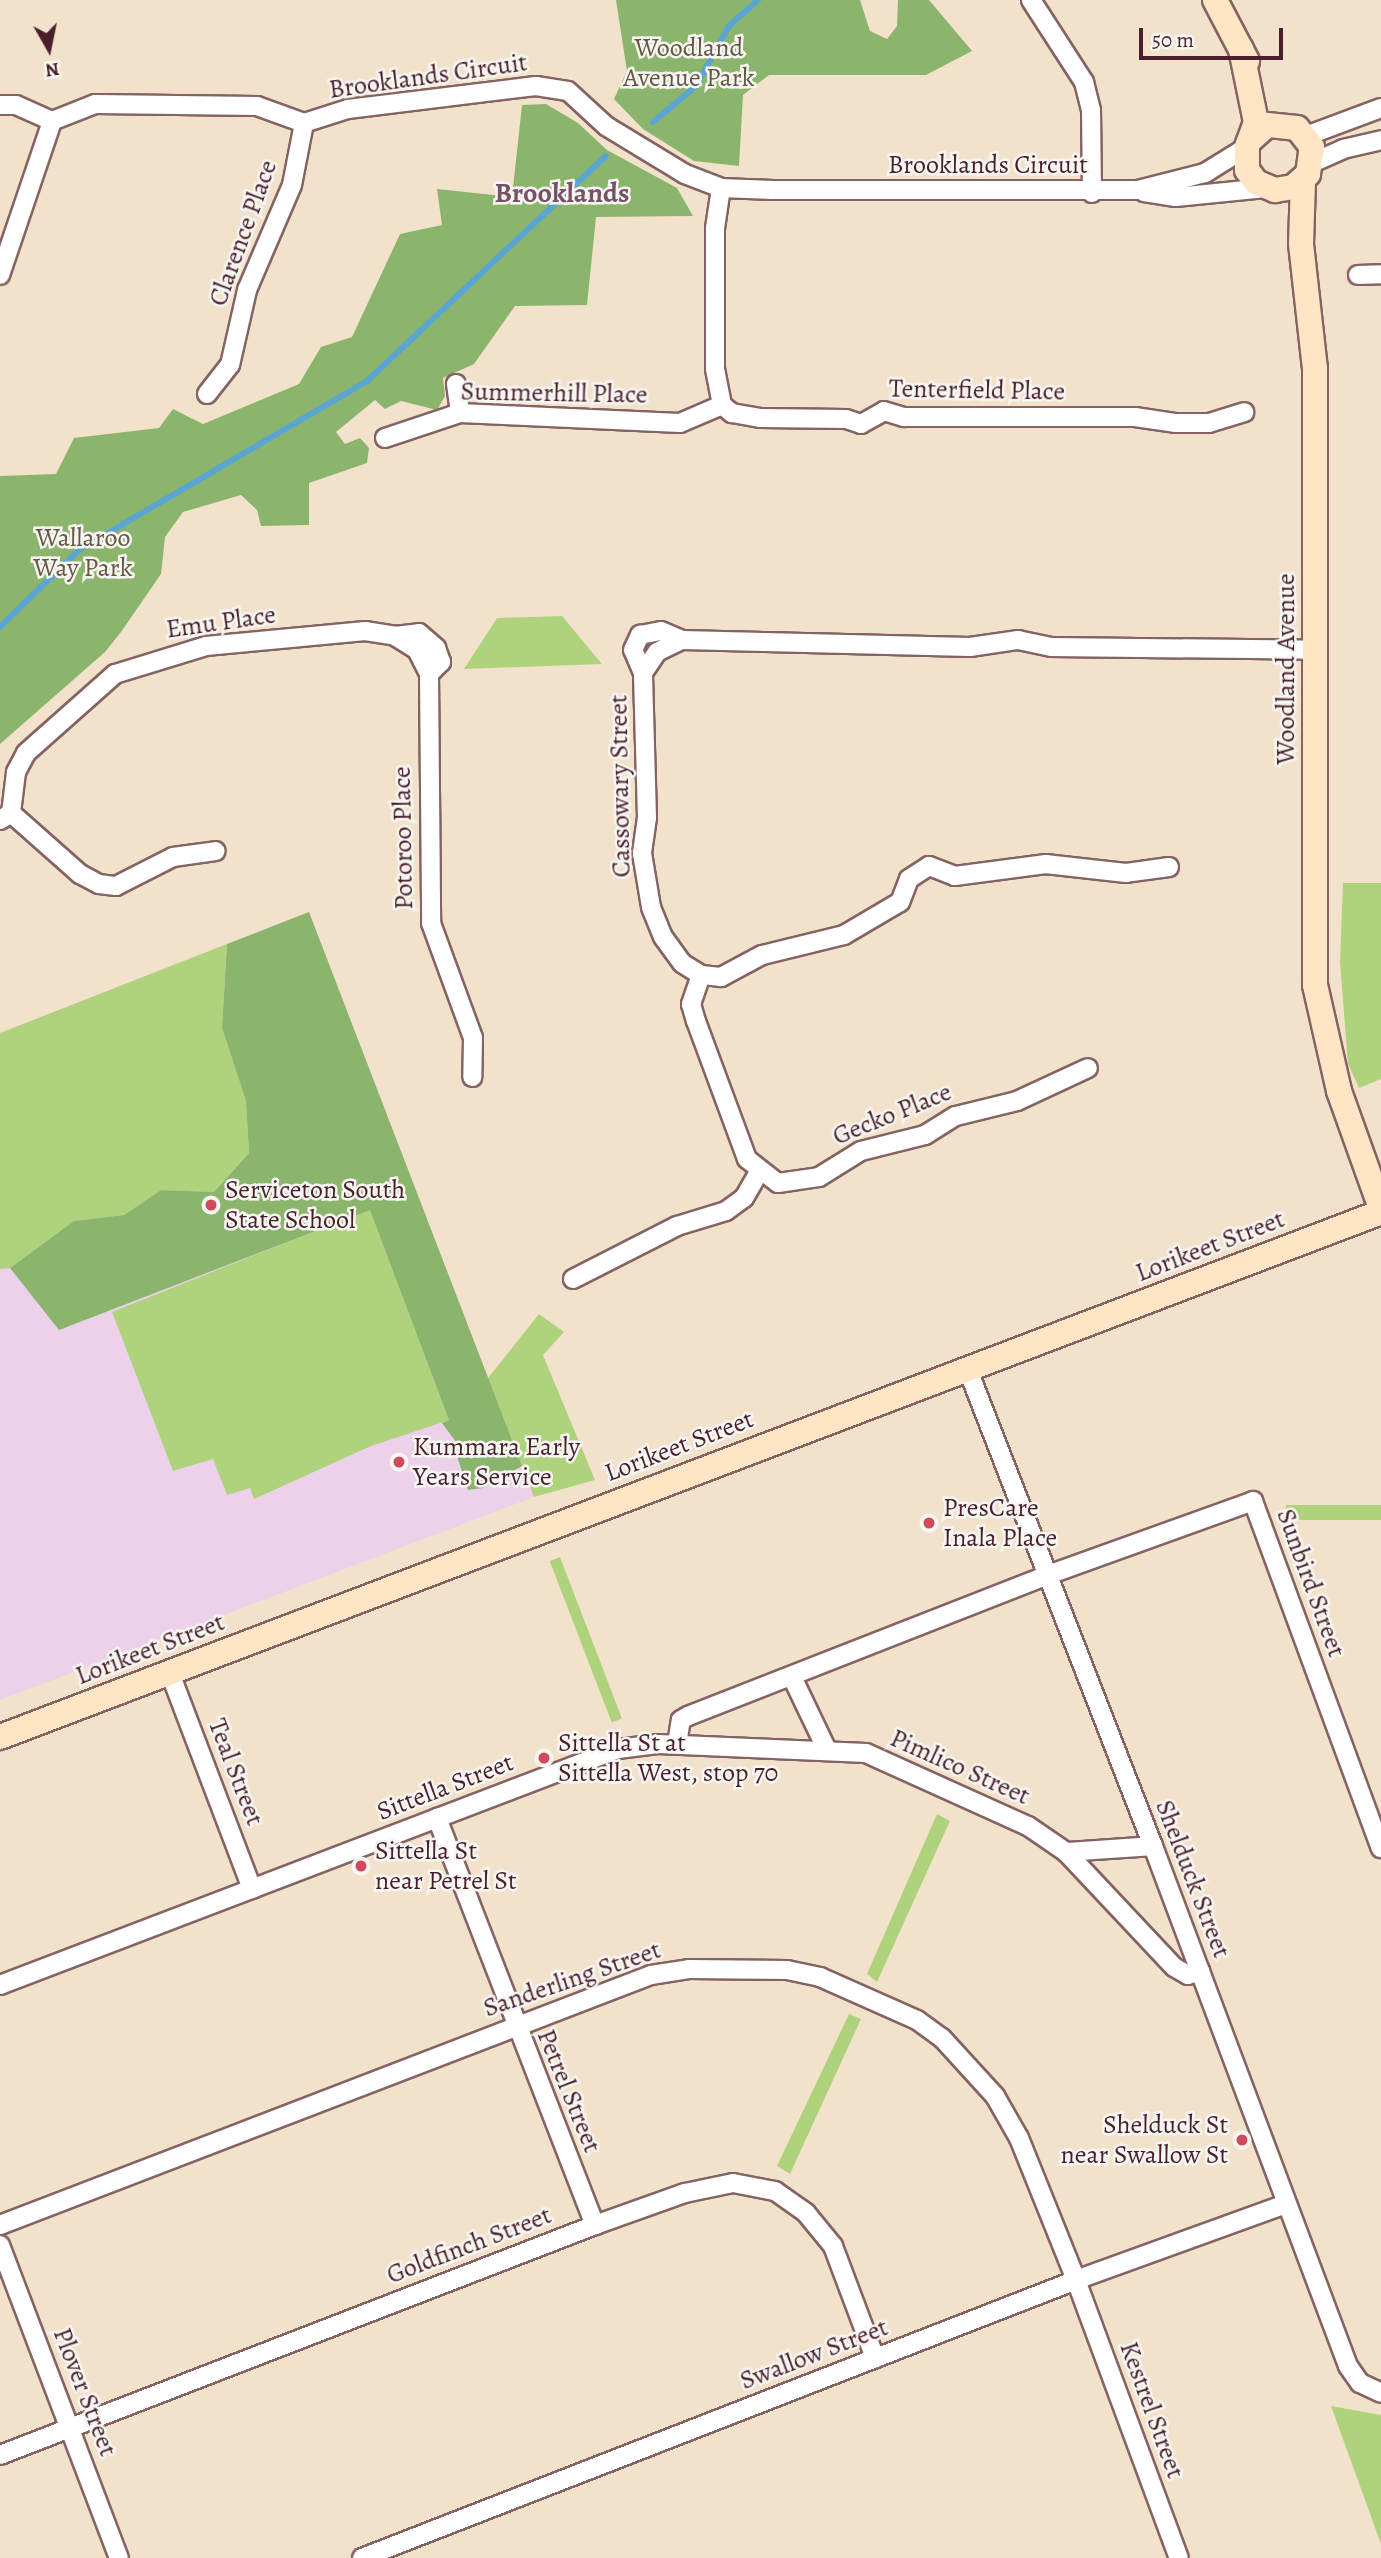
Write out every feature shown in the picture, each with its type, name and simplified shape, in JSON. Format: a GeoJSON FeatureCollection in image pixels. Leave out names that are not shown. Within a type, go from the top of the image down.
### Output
{"type":"FeatureCollection","features":[{"type":"Feature","properties":{"kind":"street"},"geometry":{"type":"LineString","coordinates":[[1031,0],[1084,82],[1091,110],[1092,193]]}},
{"type":"Feature","properties":{"kind":"street","name":"Woodland Avenue"},"geometry":{"type":"LineString","coordinates":[[1215,0],[1265,97],[1296,130],[1308,172],[1301,244],[1315,368],[1317,650],[1313,948],[1322,1024],[1339,1091],[1381,1210]]}},
{"type":"Feature","properties":{"kind":"street","name":"Woodland Avenue"},"geometry":{"type":"LineString","coordinates":[[1241,49],[1256,122],[1248,144],[1247,170],[1268,188],[1301,244]]}},
{"type":"Feature","properties":{"kind":"street","name":"Brooklands Circuit"},"geometry":{"type":"LineString","coordinates":[[52,121],[95,104],[257,106],[304,123],[348,108],[536,86],[568,91],[606,126],[644,152],[721,188],[1092,193],[1138,190],[1205,173],[1248,144]]}},
{"type":"Feature","properties":{"kind":"street"},"geometry":{"type":"LineString","coordinates":[[0,105],[16,105],[52,121],[0,275]]}},
{"type":"Feature","properties":{"kind":"street"},"geometry":{"type":"LineString","coordinates":[[1248,144],[1268,125],[1296,130],[1381,108]]}},
{"type":"Feature","properties":{"kind":"street","name":"Clarence Place"},"geometry":{"type":"LineString","coordinates":[[207,394],[230,365],[247,290],[292,185],[304,123]]}},
{"type":"Feature","properties":{"kind":"street"},"geometry":{"type":"LineString","coordinates":[[1268,188],[1287,190],[1308,172],[1343,149],[1381,140]]}},
{"type":"Feature","properties":{"kind":"street"},"geometry":{"type":"LineString","coordinates":[[721,188],[715,228],[715,369],[722,405]]}},
{"type":"Feature","properties":{"kind":"street","name":"Brooklands Circuit"},"geometry":{"type":"LineString","coordinates":[[1138,190],[1176,197],[1268,188]]}},
{"type":"Feature","properties":{"kind":"street"},"geometry":{"type":"LineString","coordinates":[[1358,275],[1381,274]]}},
{"type":"Feature","properties":{"kind":"street"},"geometry":{"type":"LineString","coordinates":[[456,384],[460,412]]}},
{"type":"Feature","properties":{"kind":"street","name":"Tenterfield Place"},"geometry":{"type":"LineString","coordinates":[[722,405],[732,413],[760,418],[846,419],[861,424],[884,411],[904,417],[1135,418],[1175,423],[1209,423],[1244,412]]}},
{"type":"Feature","properties":{"kind":"street","name":"Summerhill Place"},"geometry":{"type":"LineString","coordinates":[[385,438],[460,412],[680,423],[722,405]]}},
{"type":"Feature","properties":{"kind":"street","name":"Emu Place"},"geometry":{"type":"LineString","coordinates":[[5,816],[16,772],[26,752],[115,674],[206,646],[365,631],[395,636],[417,650],[429,674]]}},
{"type":"Feature","properties":{"kind":"street","name":"Cassowary Street"},"geometry":{"type":"LineString","coordinates":[[701,975],[682,963],[663,937],[651,907],[642,853],[647,818],[643,673],[657,652],[682,640],[970,647],[1018,640],[1051,647],[1317,650]]}},
{"type":"Feature","properties":{"kind":"street","name":"Potoroo Place"},"geometry":{"type":"LineString","coordinates":[[429,674],[431,923],[473,1038],[472,1077]]}},
{"type":"Feature","properties":{"kind":"street"},"geometry":{"type":"LineString","coordinates":[[5,816],[80,874],[99,884],[116,886],[173,858],[216,851]]}},
{"type":"Feature","properties":{"kind":"street"},"geometry":{"type":"LineString","coordinates":[[573,1279],[677,1226],[726,1211],[744,1198],[759,1171],[747,1159],[691,1004],[701,975],[721,977],[762,956],[844,935],[900,902],[909,879],[929,866],[955,876],[1046,864],[1126,873],[1169,867]]}},
{"type":"Feature","properties":{"kind":"street","name":"Gecko Place"},"geometry":{"type":"LineString","coordinates":[[759,1171],[778,1183],[819,1177],[861,1151],[925,1135],[956,1116],[1017,1101],[1088,1068]]}},
{"type":"Feature","properties":{"kind":"street","name":"Lorikeet Street"},"geometry":{"type":"LineString","coordinates":[[0,1737],[968,1370],[1381,1210]]}},
{"type":"Feature","properties":{"kind":"street","name":"Shelduck Street"},"geometry":{"type":"LineString","coordinates":[[968,1370],[1153,1846],[1348,2366],[1360,2383],[1381,2393]]}},
{"type":"Feature","properties":{"kind":"street","name":"Sunbird Street"},"geometry":{"type":"LineString","coordinates":[[1048,1575],[1255,1493],[1381,1848]]}},
{"type":"Feature","properties":{"kind":"street"},"geometry":{"type":"LineString","coordinates":[[677,1744],[681,1720],[793,1679],[1048,1575]]}},
{"type":"Feature","properties":{"kind":"street","name":"Teal Street"},"geometry":{"type":"LineString","coordinates":[[170,1673],[252,1889]]}},
{"type":"Feature","properties":{"kind":"street"},"geometry":{"type":"LineString","coordinates":[[793,1679],[826,1748]]}},
{"type":"Feature","properties":{"kind":"street","name":"Sittella Street"},"geometry":{"type":"LineString","coordinates":[[0,1985],[618,1749],[677,1744]]}},
{"type":"Feature","properties":{"kind":"street","name":"Pimlico Street"},"geometry":{"type":"LineString","coordinates":[[677,1744],[826,1748],[866,1753],[1028,1826],[1066,1852],[1174,1967],[1188,1975],[1200,1971]]}},
{"type":"Feature","properties":{"kind":"street","name":"Petrel Street"},"geometry":{"type":"LineString","coordinates":[[437,1818],[514,2025],[595,2225]]}},
{"type":"Feature","properties":{"kind":"street"},"geometry":{"type":"LineString","coordinates":[[1066,1852],[1153,1846]]}},
{"type":"Feature","properties":{"kind":"street","name":"Sanderling Street"},"geometry":{"type":"LineString","coordinates":[[0,2225],[514,2025],[650,1975],[689,1969],[809,1975],[918,2020],[942,2038],[995,2096],[1020,2138],[1076,2280]]}},
{"type":"Feature","properties":{"kind":"street","name":"Goldfinch Street"},"geometry":{"type":"LineString","coordinates":[[0,2455],[595,2225],[685,2193],[733,2183],[775,2191],[806,2213],[833,2246],[875,2358]]}},
{"type":"Feature","properties":{"kind":"street","name":"Swallow Street"},"geometry":{"type":"LineString","coordinates":[[362,2558],[383,2554],[1076,2280],[1286,2204]]}},
{"type":"Feature","properties":{"kind":"street","name":"Plover Street"},"geometry":{"type":"LineString","coordinates":[[0,2245],[119,2558]]}},
{"type":"Feature","properties":{"kind":"street","name":"Kestrel Street"},"geometry":{"type":"LineString","coordinates":[[1076,2280],[1179,2558]]}},
{"type":"Feature","properties":{"kind":"shaded area","name":"Serviceton South State School"},"geometry":{"type":"Polygon","coordinates":[[[309,912],[534,1497],[0,1700],[0,1033],[309,912]]]}},
{"type":"Feature","properties":{"kind":"green space","name":"Woodland Avenue Park"},"geometry":{"type":"Polygon","coordinates":[[[616,0],[860,0],[870,31],[887,39],[897,26],[898,0],[929,0],[972,51],[926,75],[769,75],[743,95],[739,166],[694,161],[643,129],[614,99],[627,71],[616,0]]]}},
{"type":"Feature","properties":{"kind":"green space","name":"Wallaroo Way Park"},"geometry":{"type":"Polygon","coordinates":[[[546,104],[578,123],[607,150],[677,188],[693,216],[596,217],[587,305],[515,306],[474,364],[443,378],[445,396],[437,410],[401,401],[385,409],[375,400],[336,432],[345,444],[360,438],[369,448],[367,463],[309,483],[309,525],[261,526],[257,510],[241,495],[183,512],[165,537],[161,574],[121,632],[105,652],[0,744],[0,476],[56,474],[74,438],[159,428],[173,409],[203,424],[299,384],[321,347],[352,337],[400,234],[442,225],[437,189],[512,197],[522,105],[546,104]]]}},
{"type":"Feature","properties":{"kind":"green space"},"geometry":{"type":"Polygon","coordinates":[[[562,616],[602,664],[464,669],[497,618],[562,616]]]}},
{"type":"Feature","properties":{"kind":"green space"},"geometry":{"type":"Polygon","coordinates":[[[1343,883],[1381,883],[1381,1079],[1359,1088],[1348,1064],[1340,962],[1343,883]]]}},
{"type":"Feature","properties":{"kind":"green space"},"geometry":{"type":"Polygon","coordinates":[[[309,912],[522,1466],[483,1488],[468,1490],[455,1450],[459,1446],[442,1423],[449,1420],[370,1210],[59,1330],[10,1268],[74,1221],[124,1215],[161,1190],[214,1192],[249,1153],[246,1101],[222,1028],[227,944],[309,912]]]}},
{"type":"Feature","properties":{"kind":"green space"},"geometry":{"type":"Polygon","coordinates":[[[227,944],[222,1028],[246,1101],[249,1153],[214,1192],[161,1190],[124,1215],[74,1221],[10,1268],[0,1269],[0,1033],[227,944]]]}},
{"type":"Feature","properties":{"kind":"green space"},"geometry":{"type":"Polygon","coordinates":[[[370,1209],[449,1420],[371,1446],[254,1499],[250,1488],[227,1495],[213,1459],[173,1471],[112,1312],[370,1209]]]}},
{"type":"Feature","properties":{"kind":"green space"},"geometry":{"type":"Polygon","coordinates":[[[539,1314],[564,1332],[543,1355],[595,1480],[534,1497],[488,1378],[539,1314]]]}},
{"type":"Feature","properties":{"kind":"green space"},"geometry":{"type":"Polygon","coordinates":[[[1286,1505],[1381,1505],[1381,1520],[1286,1520],[1286,1505]]]}},
{"type":"Feature","properties":{"kind":"green space"},"geometry":{"type":"Polygon","coordinates":[[[560,1557],[622,1719],[612,1722],[550,1561],[560,1557]]]}},
{"type":"Feature","properties":{"kind":"green space"},"geometry":{"type":"Polygon","coordinates":[[[937,1814],[950,1821],[877,1982],[867,1974],[937,1814]]]}},
{"type":"Feature","properties":{"kind":"green space"},"geometry":{"type":"Polygon","coordinates":[[[849,2014],[861,2019],[790,2174],[777,2166],[849,2014]]]}},
{"type":"Feature","properties":{"kind":"green space"},"geometry":{"type":"Polygon","coordinates":[[[1331,2406],[1381,2415],[1381,2544],[1331,2406]]]}},
{"type":"Feature","properties":{"kind":"waterway"},"geometry":{"type":"LineString","coordinates":[[653,122],[696,86],[729,26],[758,0]]}},
{"type":"Feature","properties":{"kind":"waterway"},"geometry":{"type":"LineString","coordinates":[[0,627],[79,550],[367,381],[606,156]]}},
{"type":"Feature","properties":{"kind":"place","name":"Serviceton South State School"},"geometry":{"type":"Point","coordinates":[211,1205]}},
{"type":"Feature","properties":{"kind":"place","name":"Kummara Early Years Service"},"geometry":{"type":"Point","coordinates":[399,1462]}},
{"type":"Feature","properties":{"kind":"place","name":"PresCare Inala Place"},"geometry":{"type":"Point","coordinates":[929,1523]}},
{"type":"Feature","properties":{"kind":"place","name":"Sittella St at Sittella West, stop 70"},"geometry":{"type":"Point","coordinates":[544,1758]}},
{"type":"Feature","properties":{"kind":"place","name":"Sittella St near Petrel St"},"geometry":{"type":"Point","coordinates":[361,1866]}},
{"type":"Feature","properties":{"kind":"place","name":"Shelduck St near Swallow St"},"geometry":{"type":"Point","coordinates":[1242,2140]}},
{"type":"Feature","properties":{"kind":"district","name":"Brooklands"},"geometry":{"type":"Point","coordinates":[562,193]}}]}
